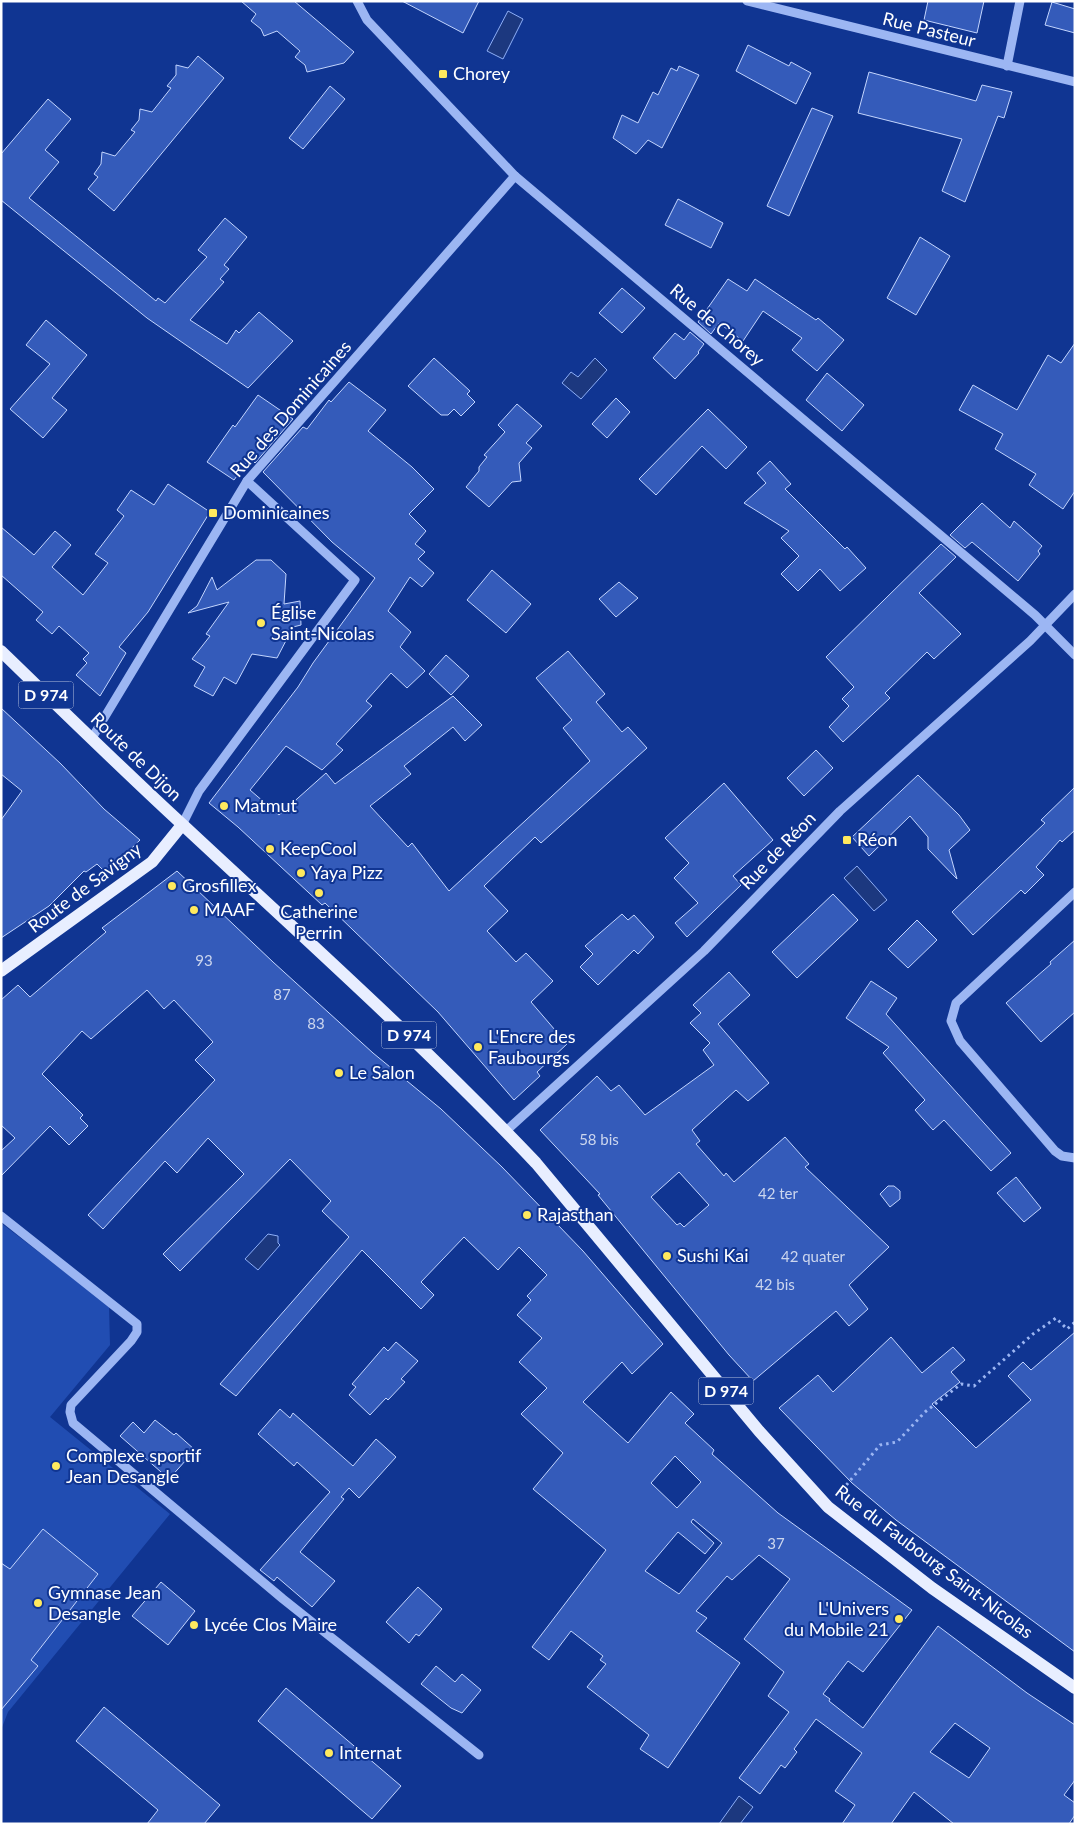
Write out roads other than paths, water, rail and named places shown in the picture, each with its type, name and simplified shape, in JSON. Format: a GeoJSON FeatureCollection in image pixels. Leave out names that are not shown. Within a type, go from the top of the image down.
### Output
{"type":"FeatureCollection","features":[{"type":"Feature","properties":{"kind":"main road","name":"Route de Dijon"},"geometry":{"type":"LineString","coordinates":[[1,651],[182,825]]}},
{"type":"Feature","properties":{"kind":"main road","name":"Route de Savigny"},"geometry":{"type":"LineString","coordinates":[[1,971],[152,862],[182,825]]}},
{"type":"Feature","properties":{"kind":"main road","name":"Rue du Faubourg Saint-Nicolas"},"geometry":{"type":"LineString","coordinates":[[182,825],[380,1006],[506,1131],[536,1163],[759,1431],[828,1507],[932,1588],[1075,1688]]}},
{"type":"Feature","properties":{"kind":"street","name":"Rue de Chorey"},"geometry":{"type":"LineString","coordinates":[[357,1],[367,20],[515,176],[1045,624],[1075,655]]}},
{"type":"Feature","properties":{"kind":"street","name":"Rue Pasteur"},"geometry":{"type":"LineString","coordinates":[[747,1],[1075,82]]}},
{"type":"Feature","properties":{"kind":"street"},"geometry":{"type":"LineString","coordinates":[[1007,66],[1020,1]]}},
{"type":"Feature","properties":{"kind":"street","name":"Rue des Dominicaines"},"geometry":{"type":"LineString","coordinates":[[92,738],[248,481],[515,176]]}},
{"type":"Feature","properties":{"kind":"street"},"geometry":{"type":"LineString","coordinates":[[182,825],[199,791],[355,580],[248,481]]}},
{"type":"Feature","properties":{"kind":"street","name":"Rue de Réon"},"geometry":{"type":"LineString","coordinates":[[506,1131],[704,951],[840,811],[1030,641],[1075,594]]}},
{"type":"Feature","properties":{"kind":"street"},"geometry":{"type":"LineString","coordinates":[[1075,892],[956,1003],[951,1021],[960,1041],[1055,1151],[1062,1156],[1075,1158]]}},
{"type":"Feature","properties":{"kind":"street"},"geometry":{"type":"LineString","coordinates":[[1,1216],[137,1324],[137,1332],[131,1341],[71,1405],[70,1412],[73,1423],[283,1599],[480,1755]]}},
{"type":"Feature","properties":{"kind":"place","name":"Chorey"},"geometry":{"type":"Point","coordinates":[443,74]}},
{"type":"Feature","properties":{"kind":"place","name":"Dominicaines"},"geometry":{"type":"Point","coordinates":[213,513]}},
{"type":"Feature","properties":{"kind":"place","name":"Église Saint-Nicolas"},"geometry":{"type":"Point","coordinates":[261,623]}},
{"type":"Feature","properties":{"kind":"place","name":"Matmut"},"geometry":{"type":"Point","coordinates":[224,806]}},
{"type":"Feature","properties":{"kind":"place","name":"Réon"},"geometry":{"type":"Point","coordinates":[847,840]}},
{"type":"Feature","properties":{"kind":"place","name":"KeepCool"},"geometry":{"type":"Point","coordinates":[270,849]}},
{"type":"Feature","properties":{"kind":"place","name":"Yaya Pizz"},"geometry":{"type":"Point","coordinates":[301,873]}},
{"type":"Feature","properties":{"kind":"place","name":"Grosfillex"},"geometry":{"type":"Point","coordinates":[172,886]}},
{"type":"Feature","properties":{"kind":"place","name":"Catherine Perrin"},"geometry":{"type":"Point","coordinates":[319,893]}},
{"type":"Feature","properties":{"kind":"place","name":"MAAF"},"geometry":{"type":"Point","coordinates":[194,910]}},
{"type":"Feature","properties":{"kind":"place","name":"L'Encre des Faubourgs"},"geometry":{"type":"Point","coordinates":[478,1047]}},
{"type":"Feature","properties":{"kind":"place","name":"Le Salon"},"geometry":{"type":"Point","coordinates":[339,1073]}},
{"type":"Feature","properties":{"kind":"place","name":"Rajasthan"},"geometry":{"type":"Point","coordinates":[527,1215]}},
{"type":"Feature","properties":{"kind":"place","name":"Sushi Kai"},"geometry":{"type":"Point","coordinates":[667,1256]}},
{"type":"Feature","properties":{"kind":"place","name":"Complexe sportif Jean Desangle"},"geometry":{"type":"Point","coordinates":[56,1466]}},
{"type":"Feature","properties":{"kind":"place","name":"Gymnase Jean Desangle"},"geometry":{"type":"Point","coordinates":[38,1603]}},
{"type":"Feature","properties":{"kind":"place","name":"L'Univers du Mobile 21"},"geometry":{"type":"Point","coordinates":[899,1619]}},
{"type":"Feature","properties":{"kind":"place","name":"Lycée Clos Maire"},"geometry":{"type":"Point","coordinates":[194,1625]}},
{"type":"Feature","properties":{"kind":"place","name":"Internat"},"geometry":{"type":"Point","coordinates":[329,1753]}}]}
